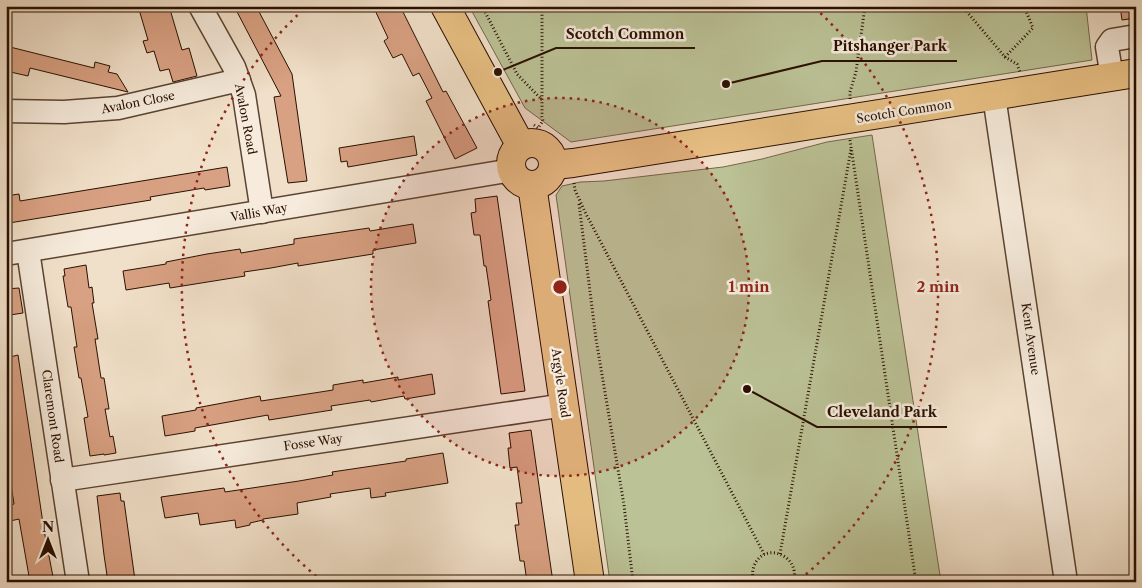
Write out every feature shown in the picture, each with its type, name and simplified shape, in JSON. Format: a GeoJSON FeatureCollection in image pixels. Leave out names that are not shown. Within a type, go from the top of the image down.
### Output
{"type":"FeatureCollection","features":[{"type":"Feature","properties":{"kind":"main road","name":"Argyle Road"},"geometry":{"type":"LineString","coordinates":[[445,6],[524,156],[565,405],[590,582]]}},
{"type":"Feature","properties":{"kind":"main road","name":"Scotch Common"},"geometry":{"type":"LineString","coordinates":[[564,171],[592,160],[1124,75]]}},
{"type":"Feature","properties":{"kind":"main road"},"geometry":{"type":"LineString","coordinates":[[532,143],[545,146],[564,171],[552,172],[546,180],[524,156],[532,143]]}},
{"type":"Feature","properties":{"kind":"street","name":"Avalon Road"},"geometry":{"type":"LineString","coordinates":[[200,6],[234,67],[244,95],[262,212]]}},
{"type":"Feature","properties":{"kind":"street"},"geometry":{"type":"LineString","coordinates":[[1124,75],[1107,47],[1112,40],[1136,36]]}},
{"type":"Feature","properties":{"kind":"street","name":"Avalon Close"},"geometry":{"type":"LineString","coordinates":[[6,111],[64,112],[118,108],[239,80]]}},
{"type":"Feature","properties":{"kind":"street","name":"Kent Avenue"},"geometry":{"type":"LineString","coordinates":[[994,96],[1066,582]]}},
{"type":"Feature","properties":{"kind":"street","name":"Vallis Way"},"geometry":{"type":"LineString","coordinates":[[6,254],[262,212],[524,156]]}},
{"type":"Feature","properties":{"kind":"street","name":"Claremont Road"},"geometry":{"type":"LineString","coordinates":[[28,251],[78,582]]}},
{"type":"Feature","properties":{"kind":"street","name":"Fosse Way"},"geometry":{"type":"LineString","coordinates":[[62,480],[565,405]]}},
{"type":"Feature","properties":{"kind":"path"},"geometry":{"type":"LineString","coordinates":[[482,6],[517,74],[542,100]]}},
{"type":"Feature","properties":{"kind":"path"},"geometry":{"type":"LineString","coordinates":[[524,156],[544,120],[542,100],[542,6]]}},
{"type":"Feature","properties":{"kind":"path"},"geometry":{"type":"LineString","coordinates":[[850,92],[856,72],[865,6]]}},
{"type":"Feature","properties":{"kind":"path"},"geometry":{"type":"LineString","coordinates":[[962,6],[1005,57],[1018,64],[1020,70]]}},
{"type":"Feature","properties":{"kind":"path"},"geometry":{"type":"LineString","coordinates":[[1005,57],[1033,28],[1024,6]]}},
{"type":"Feature","properties":{"kind":"path"},"geometry":{"type":"LineString","coordinates":[[780,554],[851,146],[916,582]]}},
{"type":"Feature","properties":{"kind":"path"},"geometry":{"type":"LineString","coordinates":[[564,171],[764,554]]}},
{"type":"Feature","properties":{"kind":"path"},"geometry":{"type":"LineString","coordinates":[[579,199],[596,339],[624,505],[633,582]]}},
{"type":"Feature","properties":{"kind":"path"},"geometry":{"type":"LineString","coordinates":[[754,582],[752,572],[756,562],[764,554],[775,552],[791,561],[795,571],[793,582]]}},
{"type":"Feature","properties":{"kind":"green space"},"geometry":{"type":"Polygon","coordinates":[[[469,6],[1086,6],[1092,60],[571,142],[525,108],[469,6]]]}},
{"type":"Feature","properties":{"kind":"green space"},"geometry":{"type":"Polygon","coordinates":[[[872,135],[941,582],[610,582],[556,195],[562,186],[580,182],[604,181],[723,167],[827,142],[872,135]]]}},
{"type":"Feature","properties":{"kind":"building"},"geometry":{"type":"Polygon","coordinates":[[[138,6],[169,6],[182,50],[189,48],[197,76],[173,82],[169,69],[160,71],[154,51],[147,53],[143,41],[148,40],[138,6]]]}},
{"type":"Feature","properties":{"kind":"building"},"geometry":{"type":"Polygon","coordinates":[[[234,6],[256,6],[292,74],[307,181],[288,183],[274,97],[281,96],[234,6]]]}},
{"type":"Feature","properties":{"kind":"building"},"geometry":{"type":"Polygon","coordinates":[[[373,6],[400,6],[443,92],[446,91],[477,148],[455,159],[426,101],[432,98],[419,73],[413,76],[402,54],[393,58],[384,41],[388,38],[373,6]]]}},
{"type":"Feature","properties":{"kind":"building"},"geometry":{"type":"Polygon","coordinates":[[[1120,6],[1136,6],[1136,18],[1122,20],[1120,6]]]}},
{"type":"Feature","properties":{"kind":"building"},"geometry":{"type":"Polygon","coordinates":[[[6,46],[94,68],[95,62],[110,66],[108,72],[117,74],[128,92],[30,68],[28,76],[6,71],[6,46]]]}},
{"type":"Feature","properties":{"kind":"building"},"geometry":{"type":"Polygon","coordinates":[[[414,136],[417,155],[348,167],[347,161],[341,162],[339,148],[414,136]]]}},
{"type":"Feature","properties":{"kind":"building"},"geometry":{"type":"Polygon","coordinates":[[[227,167],[230,186],[205,190],[204,188],[150,197],[151,200],[9,223],[8,218],[6,218],[6,196],[19,194],[20,201],[227,167]]]}},
{"type":"Feature","properties":{"kind":"building"},"geometry":{"type":"Polygon","coordinates":[[[497,196],[525,391],[501,394],[488,301],[491,300],[486,266],[484,266],[480,235],[474,235],[471,213],[476,212],[475,199],[497,196]]]}},
{"type":"Feature","properties":{"kind":"building"},"geometry":{"type":"Polygon","coordinates":[[[413,224],[416,243],[373,250],[373,254],[298,266],[298,263],[244,272],[245,276],[170,288],[169,283],[126,290],[123,271],[166,264],[166,262],[207,254],[240,249],[241,253],[294,244],[294,239],[369,228],[370,231],[413,224]]]}},
{"type":"Feature","properties":{"kind":"building"},"geometry":{"type":"Polygon","coordinates":[[[86,265],[89,288],[92,287],[94,303],[92,303],[98,339],[95,339],[101,378],[104,378],[109,409],[105,409],[110,437],[113,436],[116,453],[90,456],[84,418],[88,417],[74,347],[77,347],[71,307],[68,307],[63,276],[65,276],[64,269],[86,265]]]}},
{"type":"Feature","properties":{"kind":"building"},"geometry":{"type":"Polygon","coordinates":[[[19,288],[23,313],[10,315],[9,309],[6,309],[6,289],[19,288]]]}},
{"type":"Feature","properties":{"kind":"building"},"geometry":{"type":"Polygon","coordinates":[[[18,355],[44,530],[54,582],[30,582],[19,519],[10,521],[7,506],[14,504],[10,478],[6,479],[6,358],[18,355]]]}},
{"type":"Feature","properties":{"kind":"building"},"geometry":{"type":"Polygon","coordinates":[[[432,374],[435,394],[405,399],[404,396],[331,406],[332,410],[269,420],[268,415],[195,428],[195,431],[165,436],[162,416],[196,410],[196,408],[260,396],[261,401],[333,390],[333,385],[363,380],[363,383],[398,377],[398,380],[432,374]]]}},
{"type":"Feature","properties":{"kind":"building"},"geometry":{"type":"Polygon","coordinates":[[[531,430],[553,582],[527,582],[524,561],[520,561],[515,525],[519,525],[516,503],[522,503],[517,467],[510,468],[508,448],[511,448],[509,433],[531,430]]]}},
{"type":"Feature","properties":{"kind":"building"},"geometry":{"type":"Polygon","coordinates":[[[443,453],[448,483],[385,493],[386,496],[371,498],[370,488],[330,494],[331,497],[297,503],[298,514],[263,519],[250,523],[250,525],[236,528],[235,520],[200,525],[198,513],[165,518],[161,497],[224,488],[225,492],[299,481],[333,475],[332,472],[406,461],[406,459],[443,453]]]}},
{"type":"Feature","properties":{"kind":"building"},"geometry":{"type":"Polygon","coordinates":[[[120,493],[121,501],[124,501],[135,580],[132,580],[132,582],[108,582],[97,496],[120,493]]]}},
{"type":"Feature","properties":{"kind":"place","name":"Scotch Common"},"geometry":{"type":"Point","coordinates":[498,72]}},
{"type":"Feature","properties":{"kind":"place","name":"Pitshanger Park"},"geometry":{"type":"Point","coordinates":[726,84]}},
{"type":"Feature","properties":{"kind":"place","name":"Cleveland Park"},"geometry":{"type":"Point","coordinates":[747,389]}}]}
